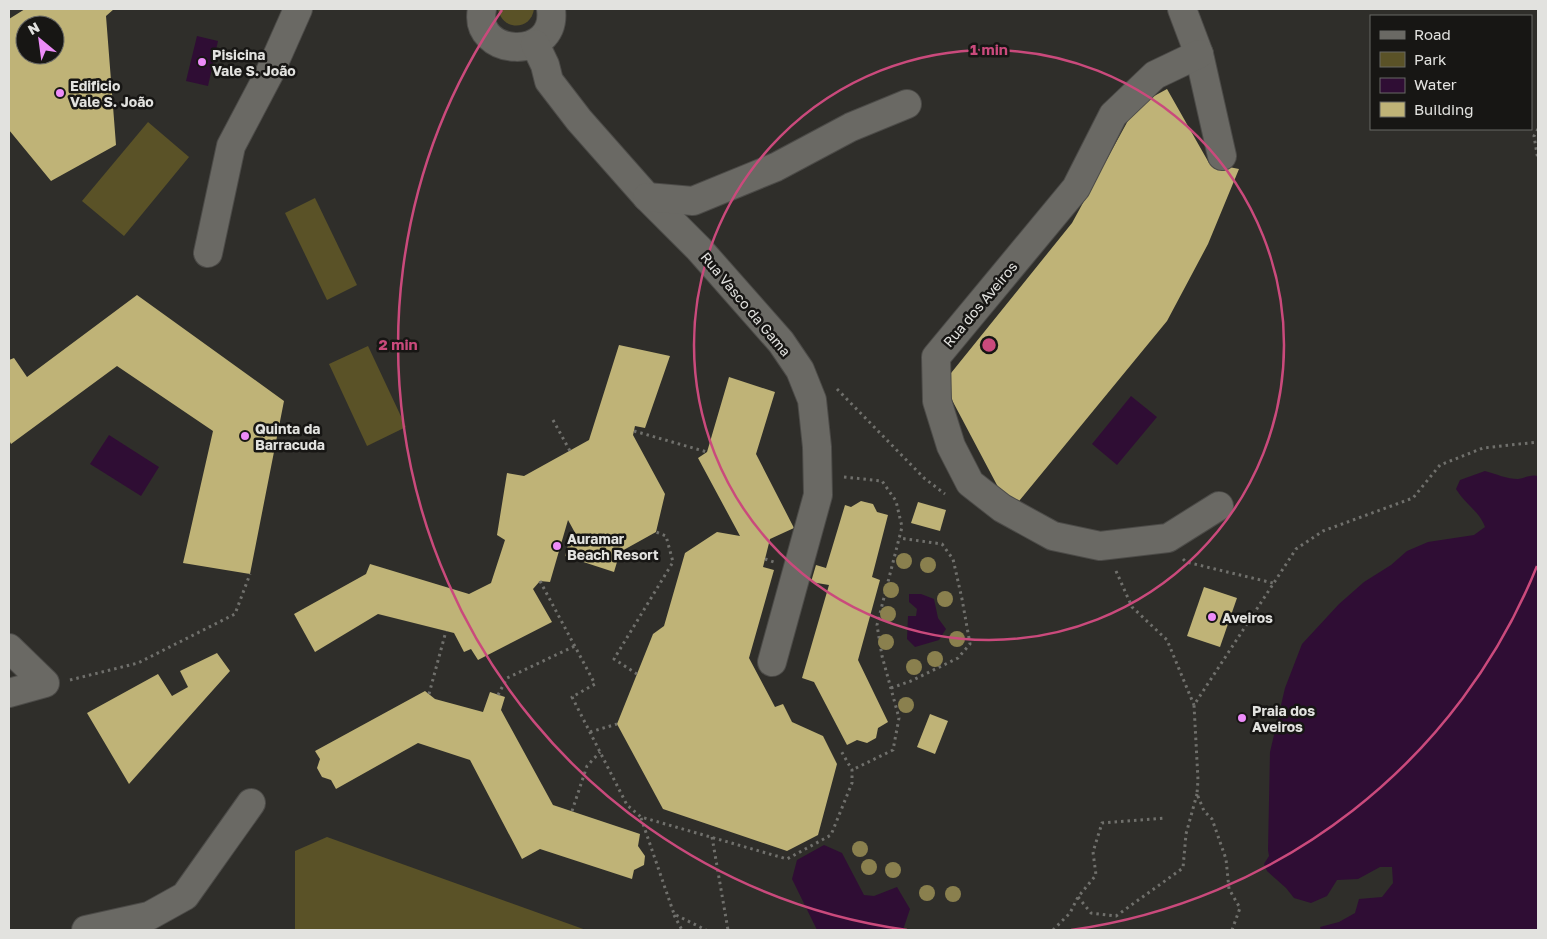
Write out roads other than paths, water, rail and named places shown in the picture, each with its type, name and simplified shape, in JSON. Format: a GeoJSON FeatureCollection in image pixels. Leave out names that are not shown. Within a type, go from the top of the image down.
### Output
{"type":"FeatureCollection","features":[{"type":"Feature","properties":{"kind":"street"},"geometry":{"type":"LineString","coordinates":[[208,253],[230,146],[270,72],[298,9]]}},
{"type":"Feature","properties":{"kind":"street"},"geometry":{"type":"LineString","coordinates":[[1182,9],[1199,54],[1222,156]]}},
{"type":"Feature","properties":{"kind":"street"},"geometry":{"type":"LineString","coordinates":[[480,14],[494,40],[502,45],[520,48],[550,22]]}},
{"type":"Feature","properties":{"kind":"street","name":"Rua Vasco da Gama"},"geometry":{"type":"LineString","coordinates":[[550,22],[545,65],[549,81],[579,120],[647,197],[699,249],[781,342],[800,370],[812,400],[818,448],[818,495],[772,662]]}},
{"type":"Feature","properties":{"kind":"street","name":"Rua dos Aveiros"},"geometry":{"type":"LineString","coordinates":[[1199,54],[1155,74],[1112,115],[1076,188],[936,357],[937,401],[951,446],[970,483],[1002,508],[1052,536],[1100,546],[1168,538],[1219,506]]}},
{"type":"Feature","properties":{"kind":"street"},"geometry":{"type":"LineString","coordinates":[[647,197],[693,201],[776,167],[851,127],[907,104]]}},
{"type":"Feature","properties":{"kind":"street"},"geometry":{"type":"LineString","coordinates":[[9,648],[45,683],[9,693]]}},
{"type":"Feature","properties":{"kind":"street"},"geometry":{"type":"LineString","coordinates":[[86,930],[149,916],[185,896],[251,803]]}},
{"type":"Feature","properties":{"kind":"water","name":"Pisicina Vale S. João"},"geometry":{"type":"Polygon","coordinates":[[[197,36],[218,41],[208,86],[186,81],[197,36]]]}},
{"type":"Feature","properties":{"kind":"water"},"geometry":{"type":"Polygon","coordinates":[[[1131,396],[1157,417],[1117,465],[1092,444],[1131,396]]]}},
{"type":"Feature","properties":{"kind":"water"},"geometry":{"type":"Polygon","coordinates":[[[109,435],[159,467],[141,496],[90,464],[109,435]]]}},
{"type":"Feature","properties":{"kind":"water"},"geometry":{"type":"Polygon","coordinates":[[[1485,471],[1514,479],[1533,475],[1538,476],[1538,930],[1321,930],[1320,927],[1339,922],[1355,913],[1359,899],[1382,897],[1393,883],[1392,867],[1380,867],[1358,879],[1337,880],[1327,896],[1311,903],[1294,898],[1267,871],[1264,864],[1269,856],[1270,752],[1285,688],[1302,644],[1339,604],[1364,582],[1391,565],[1407,551],[1428,542],[1474,535],[1485,527],[1480,517],[1456,489],[1460,480],[1485,471]]]}},
{"type":"Feature","properties":{"kind":"water"},"geometry":{"type":"Polygon","coordinates":[[[909,594],[921,594],[934,599],[938,618],[946,629],[939,640],[915,647],[907,639],[908,616],[916,616],[917,609],[909,602],[909,594]]]}},
{"type":"Feature","properties":{"kind":"water"},"geometry":{"type":"Polygon","coordinates":[[[824,845],[842,853],[864,895],[874,896],[897,887],[910,909],[903,930],[817,930],[792,879],[797,860],[824,845]]]}},
{"type":"Feature","properties":{"kind":"place","name":"Pisicina Vale S. João"},"geometry":{"type":"Point","coordinates":[202,62]}},
{"type":"Feature","properties":{"kind":"place","name":"Edificio Vale S. João"},"geometry":{"type":"Point","coordinates":[60,93]}},
{"type":"Feature","properties":{"kind":"place","name":"Quinta da Barracuda"},"geometry":{"type":"Point","coordinates":[245,436]}},
{"type":"Feature","properties":{"kind":"place","name":"Auramar Beach Resort"},"geometry":{"type":"Point","coordinates":[557,546]}},
{"type":"Feature","properties":{"kind":"place","name":"Aveiros"},"geometry":{"type":"Point","coordinates":[1212,617]}},
{"type":"Feature","properties":{"kind":"place","name":"Praia dos Aveiros"},"geometry":{"type":"Point","coordinates":[1242,718]}}]}
